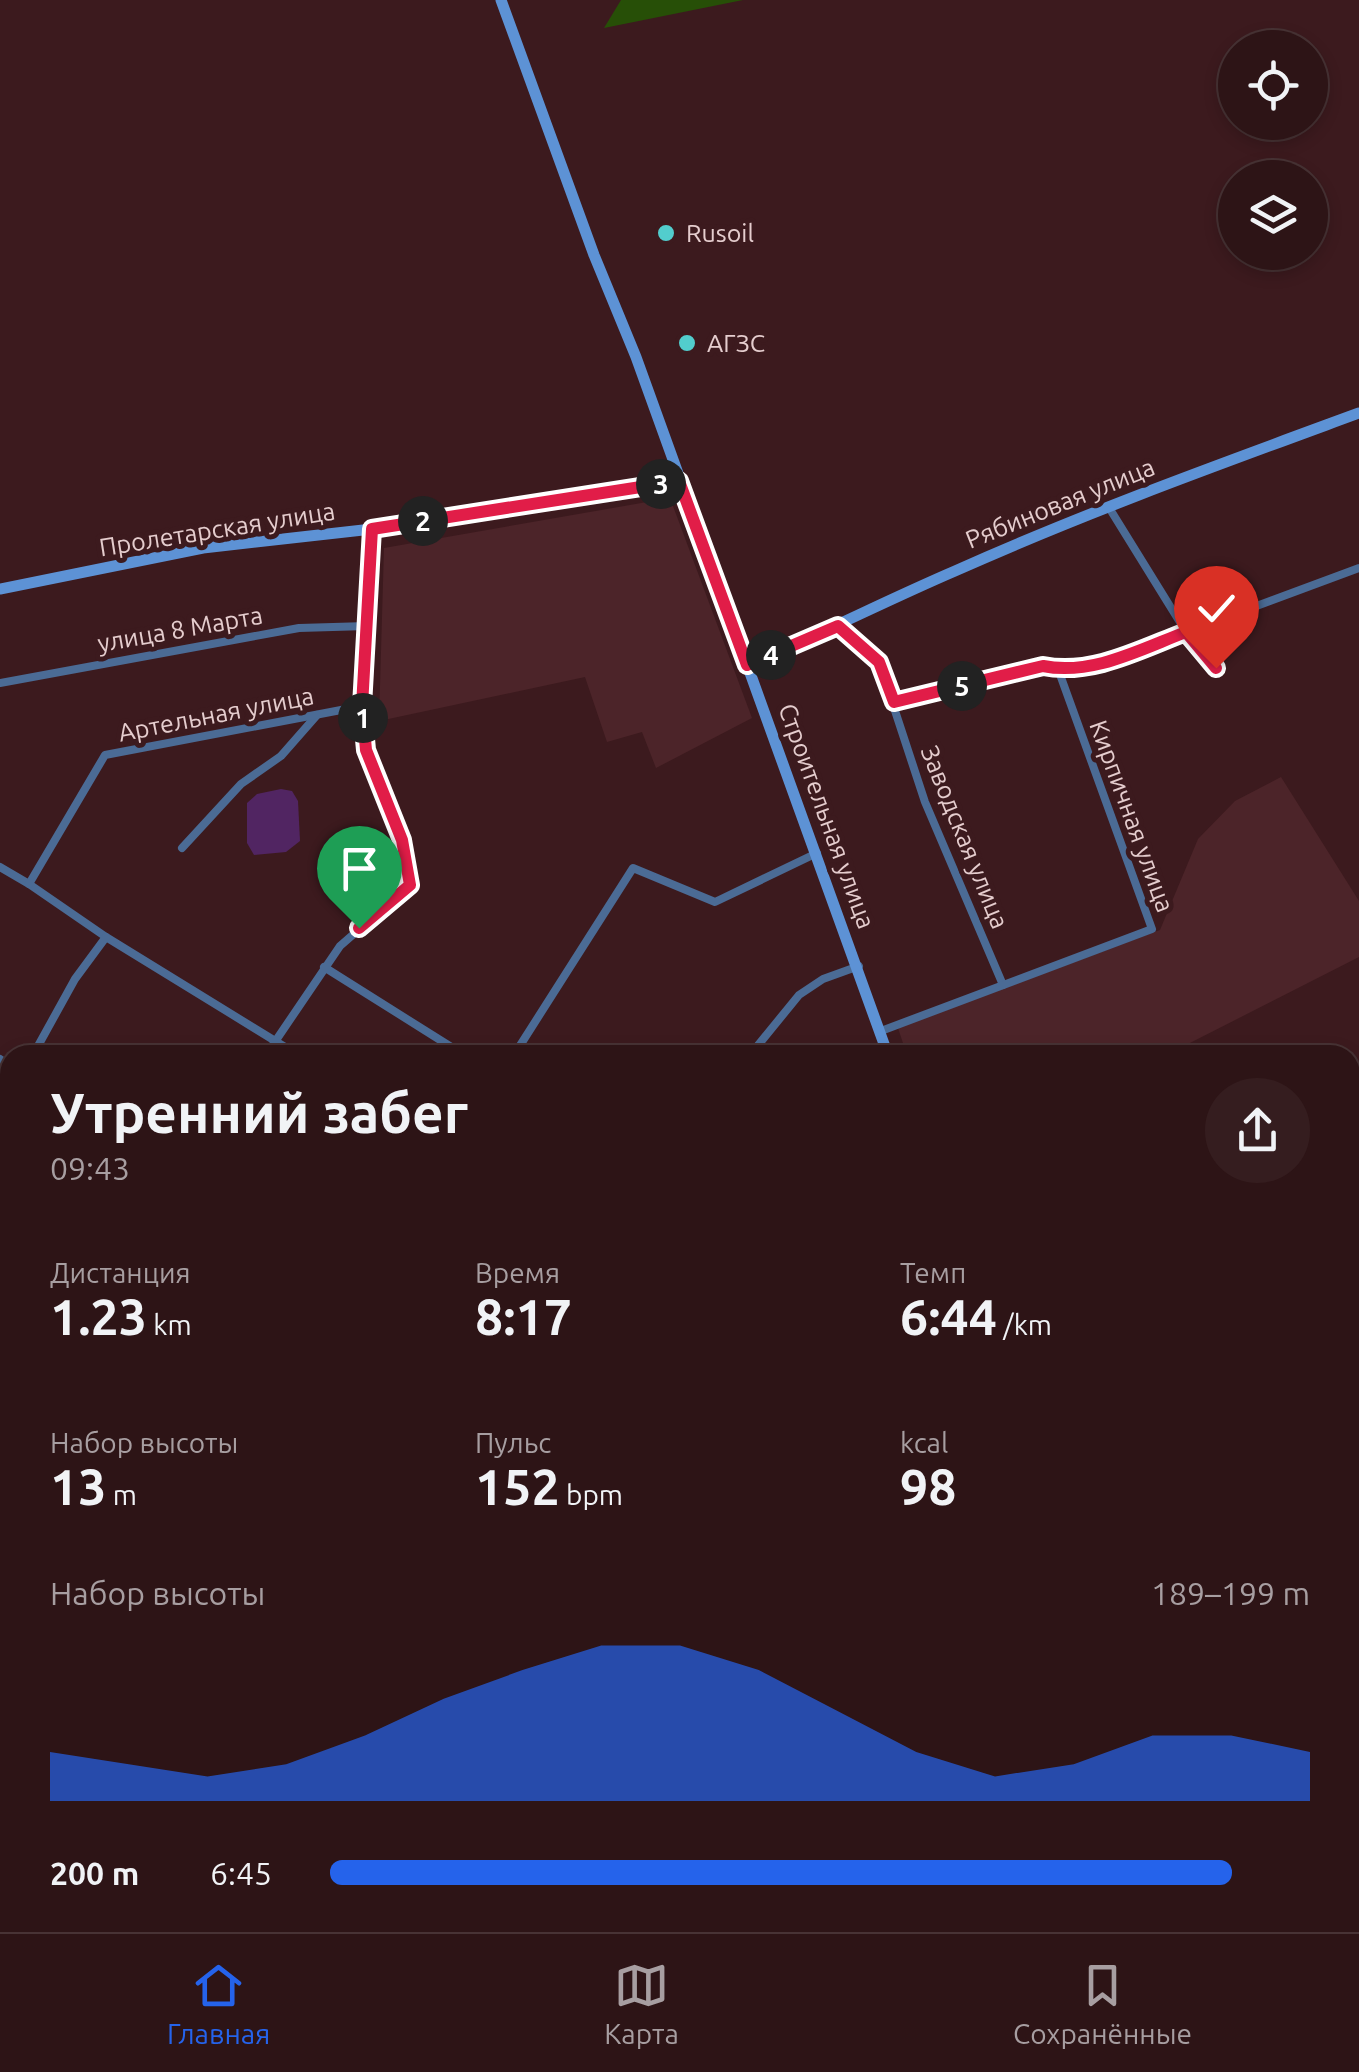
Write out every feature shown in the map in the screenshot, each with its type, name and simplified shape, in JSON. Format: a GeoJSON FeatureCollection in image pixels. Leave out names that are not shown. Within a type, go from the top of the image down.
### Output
{"type":"FeatureCollection","features":[{"type":"Feature","properties":{"kind":"street","name":"Строительная улица"},"geometry":{"type":"LineString","coordinates":[[501,0],[885,1045]]}},
{"type":"Feature","properties":{"kind":"street","name":"Рябиновая улица"},"geometry":{"type":"LineString","coordinates":[[747,665],[1108,506],[1359,413]]}},
{"type":"Feature","properties":{"kind":"street","name":"Пролетарская улица"},"geometry":{"type":"LineString","coordinates":[[0,589],[204,548],[372,529],[679,481]]}},
{"type":"Feature","properties":{"kind":"street"},"geometry":{"type":"LineString","coordinates":[[1108,506],[1186,632],[1216,668]]}},
{"type":"Feature","properties":{"kind":"street"},"geometry":{"type":"LineString","coordinates":[[272,1045],[324,967],[359,928],[410,885],[402,840],[366,750],[362,706],[372,529]]}},
{"type":"Feature","properties":{"kind":"street"},"geometry":{"type":"LineString","coordinates":[[894,702],[1043,666],[1058,669],[1098,665],[1359,568]]}},
{"type":"Feature","properties":{"kind":"street","name":"улица 8 Марта"},"geometry":{"type":"LineString","coordinates":[[0,683],[299,628],[368,626]]}},
{"type":"Feature","properties":{"kind":"street","name":"Заводская улица"},"geometry":{"type":"LineString","coordinates":[[838,626],[879,662],[926,802],[1003,984]]}},
{"type":"Feature","properties":{"kind":"street","name":"Кирпичная улица"},"geometry":{"type":"LineString","coordinates":[[881,1031],[1152,929],[1058,669]]}},
{"type":"Feature","properties":{"kind":"street","name":"Артельная улица"},"geometry":{"type":"LineString","coordinates":[[29,884],[105,754],[362,706]]}},
{"type":"Feature","properties":{"kind":"street"},"geometry":{"type":"LineString","coordinates":[[182,848],[240,784],[281,756],[317,715]]}},
{"type":"Feature","properties":{"kind":"street"},"geometry":{"type":"LineString","coordinates":[[520,1045],[634,868],[714,902],[817,853]]}},
{"type":"Feature","properties":{"kind":"street"},"geometry":{"type":"LineString","coordinates":[[0,868],[281,1045]]}},
{"type":"Feature","properties":{"kind":"street"},"geometry":{"type":"LineString","coordinates":[[38,1045],[106,937]]}},
{"type":"Feature","properties":{"kind":"street"},"geometry":{"type":"LineString","coordinates":[[758,1045],[799,995],[823,979],[859,966]]}},
{"type":"Feature","properties":{"kind":"street"},"geometry":{"type":"LineString","coordinates":[[324,967],[448,1045]]}},
{"type":"Feature","properties":{"kind":"shaded area"},"geometry":{"type":"Polygon","coordinates":[[[670,498],[752,718],[656,768],[642,732],[607,742],[585,677],[379,721],[384,548],[670,498]]]}},
{"type":"Feature","properties":{"kind":"shaded area"},"geometry":{"type":"Polygon","coordinates":[[[1281,777],[1359,901],[1359,957],[1186,1045],[904,1045],[898,1028],[1160,930],[1198,839],[1235,801],[1281,777]]]}},
{"type":"Feature","properties":{"kind":"shaded area"},"geometry":{"type":"Polygon","coordinates":[[[292,791],[298,801],[300,841],[286,852],[254,855],[247,843],[247,803],[257,794],[292,791]]]}},
{"type":"Feature","properties":{"kind":"green space"},"geometry":{"type":"Polygon","coordinates":[[[621,0],[743,0],[604,28],[621,0]]]}},
{"type":"Feature","properties":{"kind":"place","name":"Rusoil"},"geometry":{"type":"Point","coordinates":[666,233]}},
{"type":"Feature","properties":{"kind":"place","name":"АГЗС"},"geometry":{"type":"Point","coordinates":[687,343]}},
{"type":"Feature","properties":{"kind":"route"},"geometry":{"type":"LineString","coordinates":[[359,928],[410,885],[402,840],[366,750],[362,706],[372,529],[679,481],[747,665],[838,626],[879,662],[894,702],[1043,666],[1058,669],[1098,665],[1186,632],[1216,668]]}}]}
